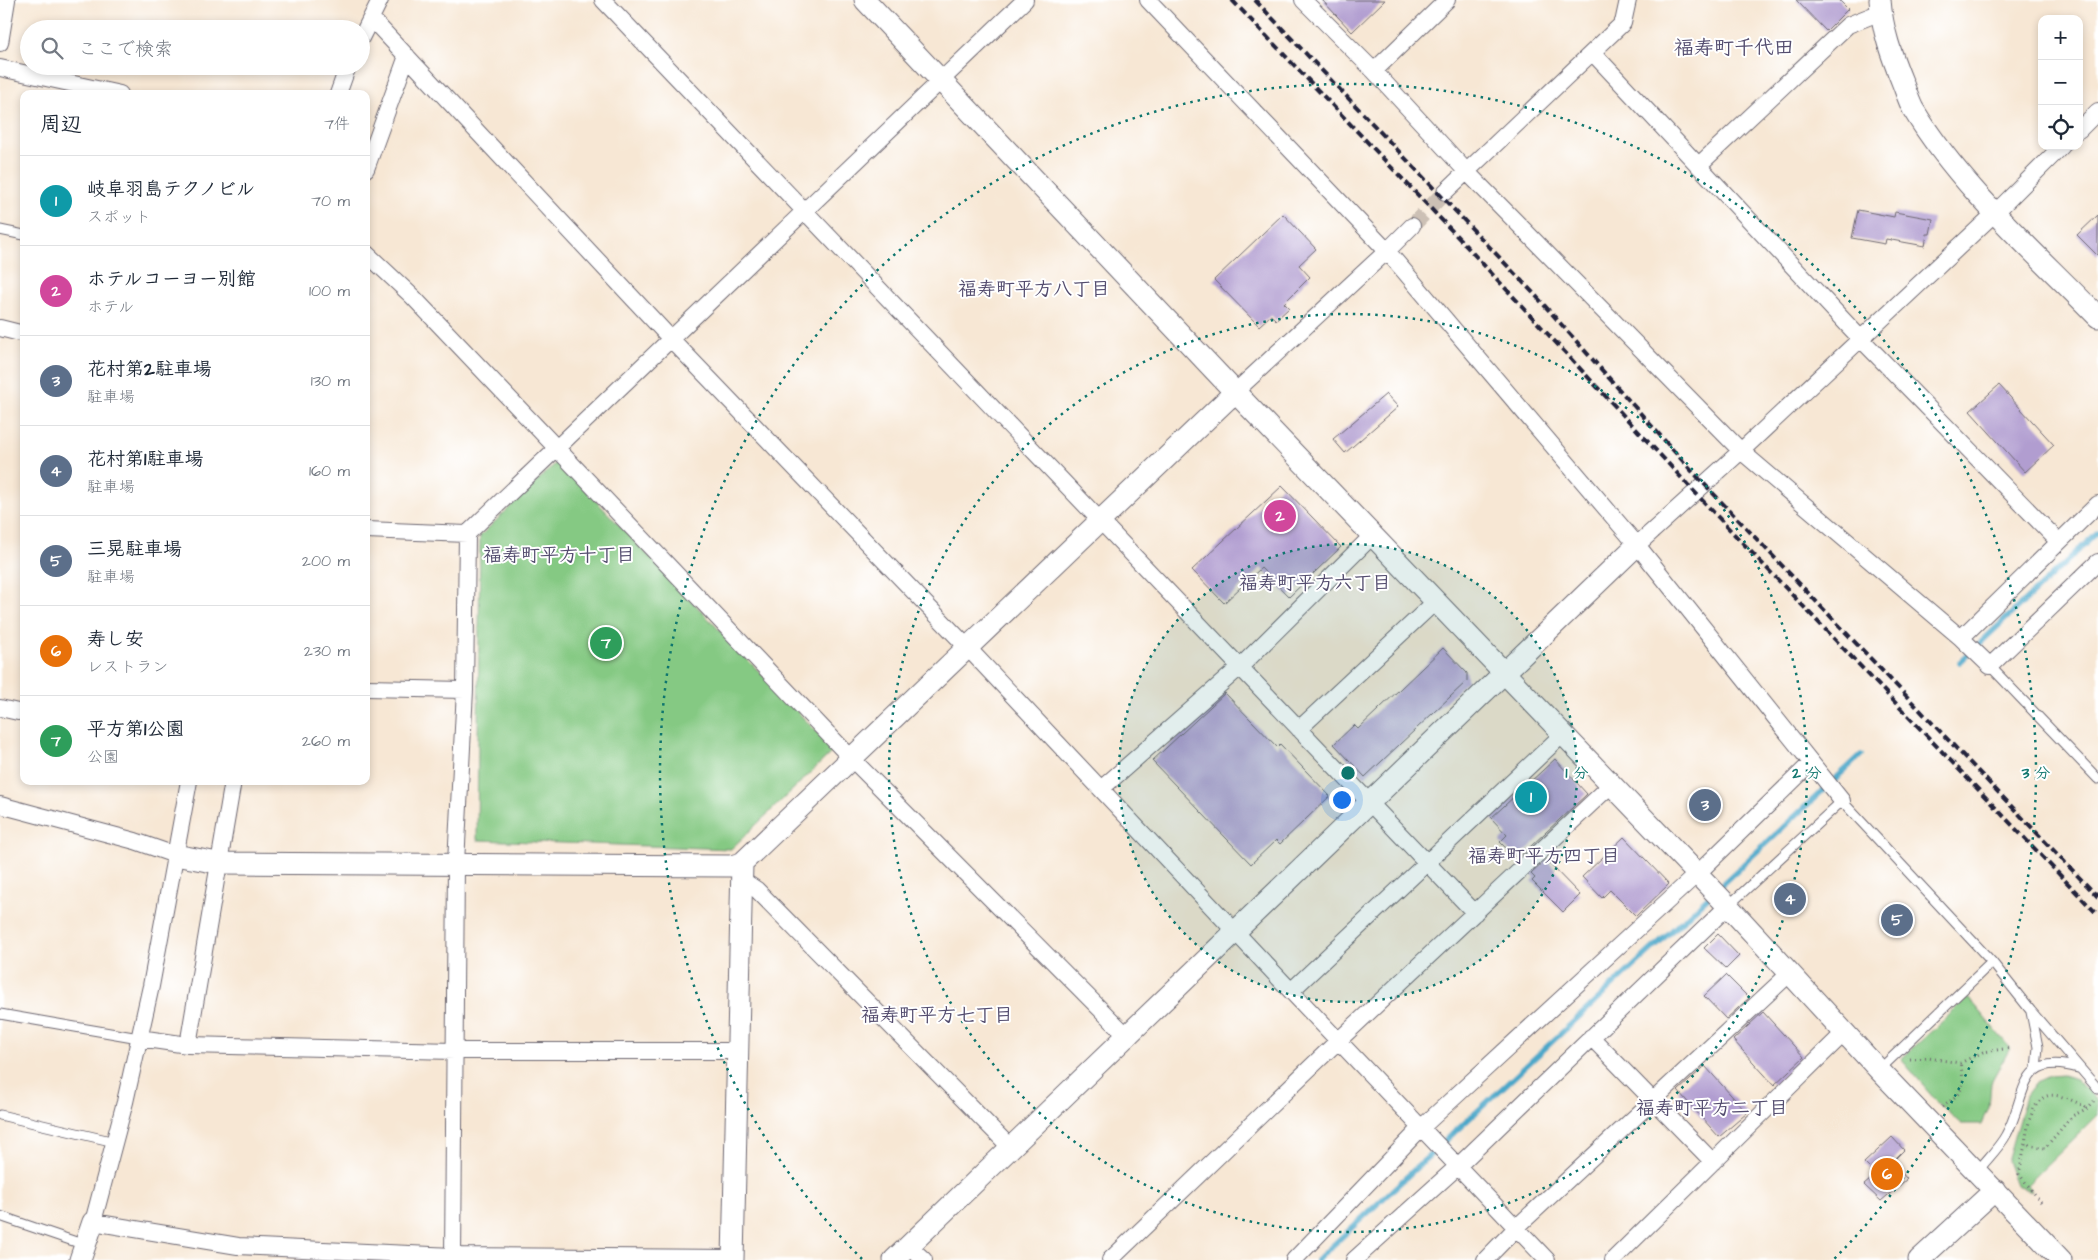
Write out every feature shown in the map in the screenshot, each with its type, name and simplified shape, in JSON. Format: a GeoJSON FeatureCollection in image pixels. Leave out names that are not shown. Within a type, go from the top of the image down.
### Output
{"type":"FeatureCollection","features":[{"type":"Feature","properties":{"kind":"street"},"geometry":{"type":"LineString","coordinates":[[0,43],[7,0]]}},
{"type":"Feature","properties":{"kind":"street"},"geometry":{"type":"LineString","coordinates":[[380,0],[371,18],[671,339],[968,648],[1425,1134],[1547,1260]]}},
{"type":"Feature","properties":{"kind":"street"},"geometry":{"type":"LineString","coordinates":[[603,0],[1475,913]]}},
{"type":"Feature","properties":{"kind":"street"},"geometry":{"type":"LineString","coordinates":[[865,0],[1235,392],[1726,903],[1844,1033],[2061,1260]]}},
{"type":"Feature","properties":{"kind":"street"},"geometry":{"type":"LineString","coordinates":[[453,1258],[456,864],[465,690],[467,534],[1025,0]]}},
{"type":"Feature","properties":{"kind":"street"},"geometry":{"type":"LineString","coordinates":[[1148,0],[1387,251],[1637,545],[1839,798]]}},
{"type":"Feature","properties":{"kind":"street"},"geometry":{"type":"LineString","coordinates":[[1303,0],[1374,71],[1466,171],[1741,451],[1986,662],[2098,562]]}},
{"type":"Feature","properties":{"kind":"street"},"geometry":{"type":"LineString","coordinates":[[1374,71],[1447,0]]}},
{"type":"Feature","properties":{"kind":"street"},"geometry":{"type":"LineString","coordinates":[[1445,192],[1624,23],[1628,0]]}},
{"type":"Feature","properties":{"kind":"street"},"geometry":{"type":"LineString","coordinates":[[1699,164],[1848,25],[1881,6],[1890,52],[1913,108],[1948,158],[1996,212],[2098,317]]}},
{"type":"Feature","properties":{"kind":"street"},"geometry":{"type":"LineString","coordinates":[[1593,53],[1860,338],[2059,542]]}},
{"type":"Feature","properties":{"kind":"street"},"geometry":{"type":"LineString","coordinates":[[370,159],[407,56]]}},
{"type":"Feature","properties":{"kind":"street"},"geometry":{"type":"LineString","coordinates":[[0,68],[20,72]]}},
{"type":"Feature","properties":{"kind":"street"},"geometry":{"type":"LineString","coordinates":[[32,75],[102,90]]}},
{"type":"Feature","properties":{"kind":"street"},"geometry":{"type":"LineString","coordinates":[[339,90],[345,75]]}},
{"type":"Feature","properties":{"kind":"street"},"geometry":{"type":"LineString","coordinates":[[2083,126],[2098,111]]}},
{"type":"Feature","properties":{"kind":"street"},"geometry":{"type":"LineString","coordinates":[[894,1260],[917,1253],[1011,1148],[1126,1036],[1637,545],[1741,451],[1996,212],[2058,150]]}},
{"type":"Feature","properties":{"kind":"street"},"geometry":{"type":"LineString","coordinates":[[93,1222],[238,1246],[453,1258],[733,1259],[742,872],[851,758],[1412,226]]}},
{"type":"Feature","properties":{"kind":"street"},"geometry":{"type":"LineString","coordinates":[[370,257],[413,297],[557,447],[851,758],[1126,1036]]}},
{"type":"Feature","properties":{"kind":"street"},"geometry":{"type":"LineString","coordinates":[[0,328],[20,333]]}},
{"type":"Feature","properties":{"kind":"street"},"geometry":{"type":"LineString","coordinates":[[1963,641],[2098,504]]}},
{"type":"Feature","properties":{"kind":"street"},"geometry":{"type":"LineString","coordinates":[[370,530],[467,534]]}},
{"type":"Feature","properties":{"kind":"street"},"geometry":{"type":"LineString","coordinates":[[1102,789],[1240,667],[1373,536]]}},
{"type":"Feature","properties":{"kind":"street"},"geometry":{"type":"LineString","coordinates":[[1299,729],[1436,601]]}},
{"type":"Feature","properties":{"kind":"street"},"geometry":{"type":"LineString","coordinates":[[370,688],[465,690]]}},
{"type":"Feature","properties":{"kind":"street"},"geometry":{"type":"LineString","coordinates":[[0,708],[18,712]]}},
{"type":"Feature","properties":{"kind":"street"},"geometry":{"type":"LineString","coordinates":[[1290,991],[1563,734]]}},
{"type":"Feature","properties":{"kind":"street"},"geometry":{"type":"LineString","coordinates":[[1294,1260],[1425,1134],[1702,879],[1812,763]]}},
{"type":"Feature","properties":{"kind":"street"},"geometry":{"type":"LineString","coordinates":[[83,1252],[115,1142],[151,986],[188,785]]}},
{"type":"Feature","properties":{"kind":"street"},"geometry":{"type":"LineString","coordinates":[[188,1045],[232,785]]}},
{"type":"Feature","properties":{"kind":"street"},"geometry":{"type":"LineString","coordinates":[[1110,1260],[1338,1041],[1611,785]]}},
{"type":"Feature","properties":{"kind":"street"},"geometry":{"type":"LineString","coordinates":[[0,805],[135,841],[174,855],[218,862],[731,866],[742,872],[757,890],[1011,1148]]}},
{"type":"Feature","properties":{"kind":"street"},"geometry":{"type":"LineString","coordinates":[[1354,1260],[1453,1163],[1591,1037],[1726,903]]}},
{"type":"Feature","properties":{"kind":"street"},"geometry":{"type":"LineString","coordinates":[[1485,1260],[1517,1227],[1789,974]]}},
{"type":"Feature","properties":{"kind":"street"},"geometry":{"type":"LineString","coordinates":[[1613,1260],[1844,1033]]}},
{"type":"Feature","properties":{"kind":"street"},"geometry":{"type":"LineString","coordinates":[[1591,1037],[1713,1162]]}},
{"type":"Feature","properties":{"kind":"street"},"geometry":{"type":"LineString","coordinates":[[138,1038],[188,1045],[454,1051],[737,1052]]}},
{"type":"Feature","properties":{"kind":"street"},"geometry":{"type":"LineString","coordinates":[[1919,1260],[1995,1190]]}},
{"type":"Feature","properties":{"kind":"lane"},"geometry":{"type":"LineString","coordinates":[[0,230],[20,234]]}},
{"type":"Feature","properties":{"kind":"lane"},"geometry":{"type":"LineString","coordinates":[[1986,662],[2098,779]]}},
{"type":"Feature","properties":{"kind":"lane"},"geometry":{"type":"LineString","coordinates":[[1726,903],[1839,798],[1992,962],[2078,1068],[2098,1089]]}},
{"type":"Feature","properties":{"kind":"lane"},"geometry":{"type":"LineString","coordinates":[[1879,1070],[1992,962]]}},
{"type":"Feature","properties":{"kind":"lane"},"geometry":{"type":"LineString","coordinates":[[2031,1011],[2038,1047],[2036,1069]]}},
{"type":"Feature","properties":{"kind":"lane"},"geometry":{"type":"LineString","coordinates":[[0,1014],[138,1038]]}},
{"type":"Feature","properties":{"kind":"lane"},"geometry":{"type":"LineString","coordinates":[[1977,1172],[2006,1136],[2027,1078],[2036,1069],[2060,1063],[2078,1068]]}},
{"type":"Feature","properties":{"kind":"lane"},"geometry":{"type":"LineString","coordinates":[[0,1116],[115,1142]]}},
{"type":"Feature","properties":{"kind":"lane"},"geometry":{"type":"LineString","coordinates":[[0,1216],[83,1252]]}},
{"type":"Feature","properties":{"kind":"path"},"geometry":{"type":"LineString","coordinates":[[1905,1059],[1928,1058],[1960,1063],[1983,1052],[2010,1048]]}},
{"type":"Feature","properties":{"kind":"path"},"geometry":{"type":"LineString","coordinates":[[1942,1106],[1957,1096],[1963,1088],[1964,1078],[1960,1063]]}},
{"type":"Feature","properties":{"kind":"path"},"geometry":{"type":"LineString","coordinates":[[2041,1202],[2019,1174],[2028,1124],[2032,1114],[2046,1096],[2054,1095],[2069,1099],[2088,1108]]}},
{"type":"Feature","properties":{"kind":"path"},"geometry":{"type":"LineString","coordinates":[[2025,1144],[2045,1148],[2072,1116],[2088,1108],[2096,1099]]}},
{"type":"Feature","properties":{"kind":"green space"},"geometry":{"type":"Polygon","coordinates":[[[558,461],[834,750],[731,849],[477,840],[480,536],[558,461]]]}},
{"type":"Feature","properties":{"kind":"green space"},"geometry":{"type":"Polygon","coordinates":[[[1968,998],[2010,1048],[1991,1083],[1989,1108],[1982,1124],[1961,1124],[1942,1107],[1901,1059],[1968,998]]]}},
{"type":"Feature","properties":{"kind":"green space"},"geometry":{"type":"Polygon","coordinates":[[[2062,1075],[2076,1079],[2098,1101],[2098,1115],[2027,1185],[2032,1191],[2016,1185],[2007,1161],[2026,1095],[2036,1082],[2049,1076],[2062,1075]]]}},
{"type":"Feature","properties":{"kind":"building"},"geometry":{"type":"Polygon","coordinates":[[[1322,0],[1385,0],[1352,32],[1322,0]]]}},
{"type":"Feature","properties":{"kind":"building"},"geometry":{"type":"Polygon","coordinates":[[[1796,0],[1839,0],[1848,9],[1826,31],[1796,0]]]}},
{"type":"Feature","properties":{"kind":"building"},"geometry":{"type":"Polygon","coordinates":[[[1858,210],[1894,217],[1895,212],[1933,219],[1925,246],[1886,239],[1885,244],[1852,238],[1858,210]]]}},
{"type":"Feature","properties":{"kind":"building"},"geometry":{"type":"Polygon","coordinates":[[[1283,214],[1316,249],[1299,265],[1310,277],[1284,303],[1289,308],[1276,320],[1271,315],[1259,326],[1214,280],[1283,214]]]}},
{"type":"Feature","properties":{"kind":"building"},"geometry":{"type":"Polygon","coordinates":[[[2098,215],[2098,256],[2077,235],[2098,215]]]}},
{"type":"Feature","properties":{"kind":"building"},"geometry":{"type":"Polygon","coordinates":[[[1999,385],[2054,445],[2025,472],[1970,411],[1999,385]]]}},
{"type":"Feature","properties":{"kind":"building"},"geometry":{"type":"Polygon","coordinates":[[[1386,394],[1398,407],[1345,453],[1333,439],[1386,394]]]}},
{"type":"Feature","properties":{"kind":"building"},"geometry":{"type":"Polygon","coordinates":[[[1282,486],[1341,547],[1289,597],[1261,568],[1224,603],[1192,570],[1282,486]]]}},
{"type":"Feature","properties":{"kind":"building"},"geometry":{"type":"Polygon","coordinates":[[[1443,648],[1467,673],[1467,681],[1365,777],[1334,744],[1354,725],[1358,729],[1443,648]]]}},
{"type":"Feature","properties":{"kind":"building"},"geometry":{"type":"Polygon","coordinates":[[[1225,693],[1277,747],[1280,744],[1330,796],[1280,844],[1276,840],[1251,864],[1152,761],[1225,693]]]}},
{"type":"Feature","properties":{"kind":"building"},"geometry":{"type":"Polygon","coordinates":[[[1555,759],[1587,794],[1517,859],[1500,842],[1507,835],[1491,818],[1555,759]]]}},
{"type":"Feature","properties":{"kind":"building"},"geometry":{"type":"Polygon","coordinates":[[[1624,837],[1669,884],[1636,916],[1610,890],[1602,898],[1582,877],[1624,837]]]}},
{"type":"Feature","properties":{"kind":"building"},"geometry":{"type":"Polygon","coordinates":[[[1546,860],[1580,895],[1563,912],[1532,881],[1535,878],[1531,874],[1546,860]]]}},
{"type":"Feature","properties":{"kind":"building"},"geometry":{"type":"Polygon","coordinates":[[[1718,934],[1739,956],[1726,969],[1704,948],[1718,934]]]}},
{"type":"Feature","properties":{"kind":"building"},"geometry":{"type":"Polygon","coordinates":[[[1726,975],[1749,998],[1726,1019],[1704,996],[1726,975]]]}},
{"type":"Feature","properties":{"kind":"building"},"geometry":{"type":"Polygon","coordinates":[[[1763,1012],[1804,1057],[1774,1085],[1733,1040],[1763,1012]]]}},
{"type":"Feature","properties":{"kind":"building"},"geometry":{"type":"Polygon","coordinates":[[[1705,1066],[1747,1113],[1719,1137],[1678,1091],[1705,1066]]]}},
{"type":"Feature","properties":{"kind":"building"},"geometry":{"type":"Polygon","coordinates":[[[1892,1137],[1904,1150],[1892,1162],[1907,1179],[1881,1201],[1864,1185],[1876,1175],[1864,1163],[1892,1137]]]}},
{"type":"Feature","properties":{"kind":"waterway"},"geometry":{"type":"LineString","coordinates":[[1960,662],[2098,532]]}},
{"type":"Feature","properties":{"kind":"waterway"},"geometry":{"type":"LineString","coordinates":[[1317,1260],[1861,755]]}},
{"type":"Feature","properties":{"kind":"tunnel"},"geometry":{"type":"LineString","coordinates":[[1412,226],[1445,192]]}},
{"type":"Feature","properties":{"kind":"railway"},"geometry":{"type":"LineString","coordinates":[[1232,0],[1455,234],[1716,515],[2098,915]]}},
{"type":"Feature","properties":{"kind":"railway"},"geometry":{"type":"LineString","coordinates":[[1255,0],[1537,297],[1689,468],[2098,897]]}},
{"type":"Feature","properties":{"kind":"place","name":"ホテルコーヨー別館"},"geometry":{"type":"Point","coordinates":[1280,516]}},
{"type":"Feature","properties":{"kind":"place","name":"平方第1公園"},"geometry":{"type":"Point","coordinates":[606,643]}},
{"type":"Feature","properties":{"kind":"place","name":"岐阜羽島テクノビル"},"geometry":{"type":"Point","coordinates":[1531,797]}},
{"type":"Feature","properties":{"kind":"place","name":"花村第2駐車場"},"geometry":{"type":"Point","coordinates":[1705,805]}},
{"type":"Feature","properties":{"kind":"place","name":"花村第1駐車場"},"geometry":{"type":"Point","coordinates":[1790,899]}},
{"type":"Feature","properties":{"kind":"place","name":"三晃駐車場"},"geometry":{"type":"Point","coordinates":[1897,920]}},
{"type":"Feature","properties":{"kind":"place","name":"寿し安"},"geometry":{"type":"Point","coordinates":[1887,1174]}},
{"type":"Feature","properties":{"kind":"district","name":"福寿町千代田"},"geometry":{"type":"Point","coordinates":[1734,48]}},
{"type":"Feature","properties":{"kind":"district","name":"福寿町平方八丁目"},"geometry":{"type":"Point","coordinates":[1034,289]}},
{"type":"Feature","properties":{"kind":"district","name":"福寿町平方十丁目"},"geometry":{"type":"Point","coordinates":[559,555]}},
{"type":"Feature","properties":{"kind":"district","name":"福寿町平方六丁目"},"geometry":{"type":"Point","coordinates":[1315,583]}},
{"type":"Feature","properties":{"kind":"district","name":"福寿町平方四丁目"},"geometry":{"type":"Point","coordinates":[1544,856]}},
{"type":"Feature","properties":{"kind":"district","name":"福寿町平方七丁目"},"geometry":{"type":"Point","coordinates":[937,1015]}},
{"type":"Feature","properties":{"kind":"district","name":"福寿町平方二丁目"},"geometry":{"type":"Point","coordinates":[1712,1108]}}]}
